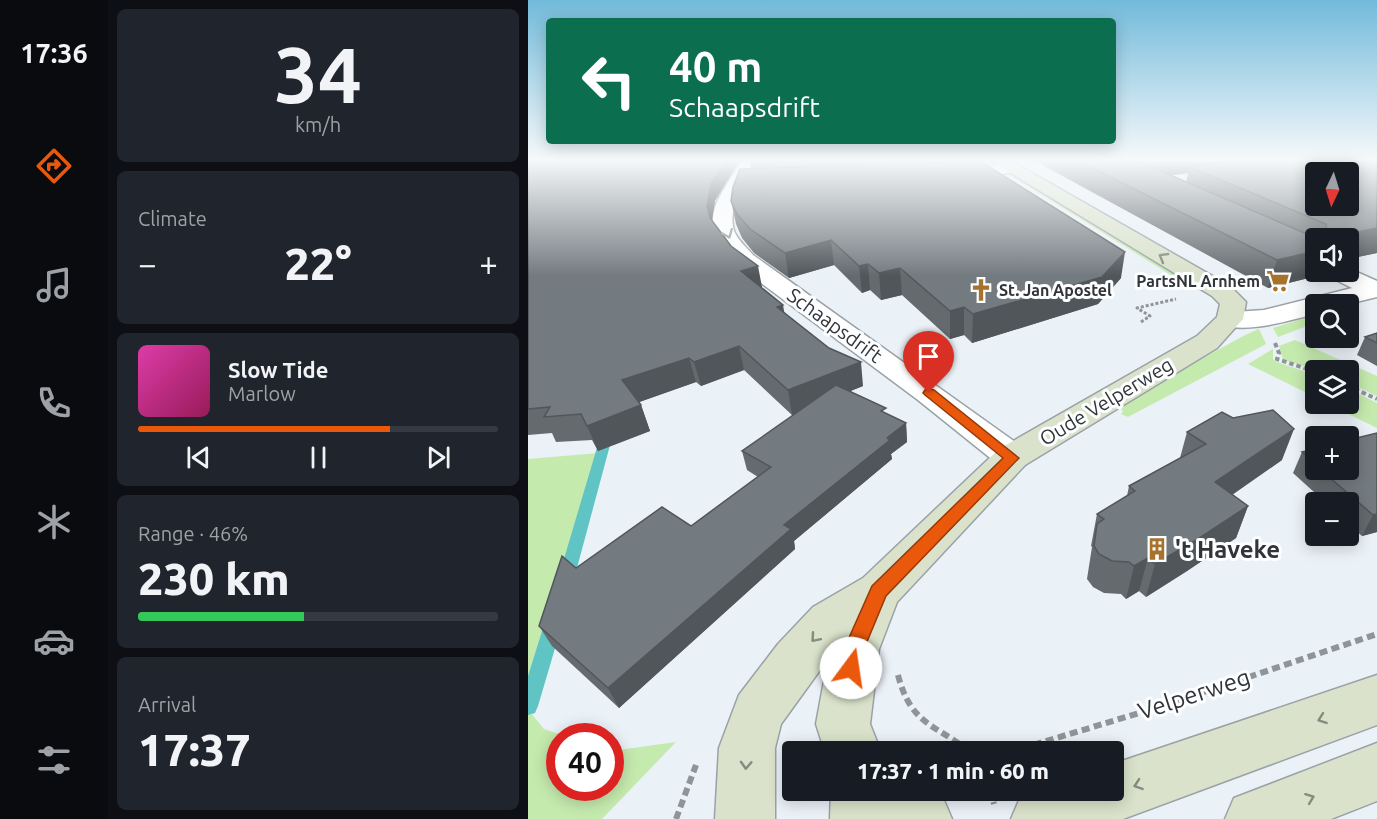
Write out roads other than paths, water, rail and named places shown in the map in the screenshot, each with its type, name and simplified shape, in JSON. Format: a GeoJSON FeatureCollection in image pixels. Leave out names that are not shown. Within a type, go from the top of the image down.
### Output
{"type":"FeatureCollection","features":[{"type":"Feature","properties":{"kind":"street","name":"Schaapsdrift"},"geometry":{"type":"LineString","coordinates":[[733,199],[725,212],[723,228],[731,244],[745,260],[929,393],[1012,458]]}},
{"type":"Feature","properties":{"kind":"street"},"geometry":{"type":"LineString","coordinates":[[1047,199],[1230,319],[1264,318],[1305,309]]}},
{"type":"Feature","properties":{"kind":"street"},"geometry":{"type":"LineString","coordinates":[[1056,199],[1221,291],[1233,302],[1230,319]]}},
{"type":"Feature","properties":{"kind":"street"},"geometry":{"type":"LineString","coordinates":[[1359,281],[1376,289]]}},
{"type":"Feature","properties":{"kind":"street"},"geometry":{"type":"LineString","coordinates":[[1358,294],[1376,289]]}},
{"type":"Feature","properties":{"kind":"street","name":"Oude Velperweg"},"geometry":{"type":"LineString","coordinates":[[745,819],[747,748],[758,713],[796,660],[830,621],[879,591],[1012,458],[1207,342],[1230,319]]}},
{"type":"Feature","properties":{"kind":"street","name":"Oude Velperweg"},"geometry":{"type":"LineString","coordinates":[[849,741],[843,724],[854,649],[879,591]]}},
{"type":"Feature","properties":{"kind":"street"},"geometry":{"type":"LineString","coordinates":[[1041,819],[1377,700]]}},
{"type":"Feature","properties":{"kind":"street"},"geometry":{"type":"LineString","coordinates":[[1255,819],[1377,772]]}},
{"type":"Feature","properties":{"kind":"street"},"geometry":{"type":"LineString","coordinates":[[860,801],[860,819]]}},
{"type":"Feature","properties":{"kind":"street"},"geometry":{"type":"LineString","coordinates":[[888,801],[894,807],[922,819]]}},
{"type":"Feature","properties":{"kind":"waterway"},"geometry":{"type":"LineString","coordinates":[[566,579],[607,434]]}},
{"type":"Feature","properties":{"kind":"waterway"},"geometry":{"type":"LineString","coordinates":[[528,706],[552,628]]}},
{"type":"Feature","properties":{"kind":"place","name":"PartsNL Arnhem"},"geometry":{"type":"Point","coordinates":[1278,281]}},
{"type":"Feature","properties":{"kind":"place","name":"St. Jan Apostel"},"geometry":{"type":"Point","coordinates":[981,290]}},
{"type":"Feature","properties":{"kind":"place","name":"'t Haveke"},"geometry":{"type":"Point","coordinates":[1157,549]}}]}
